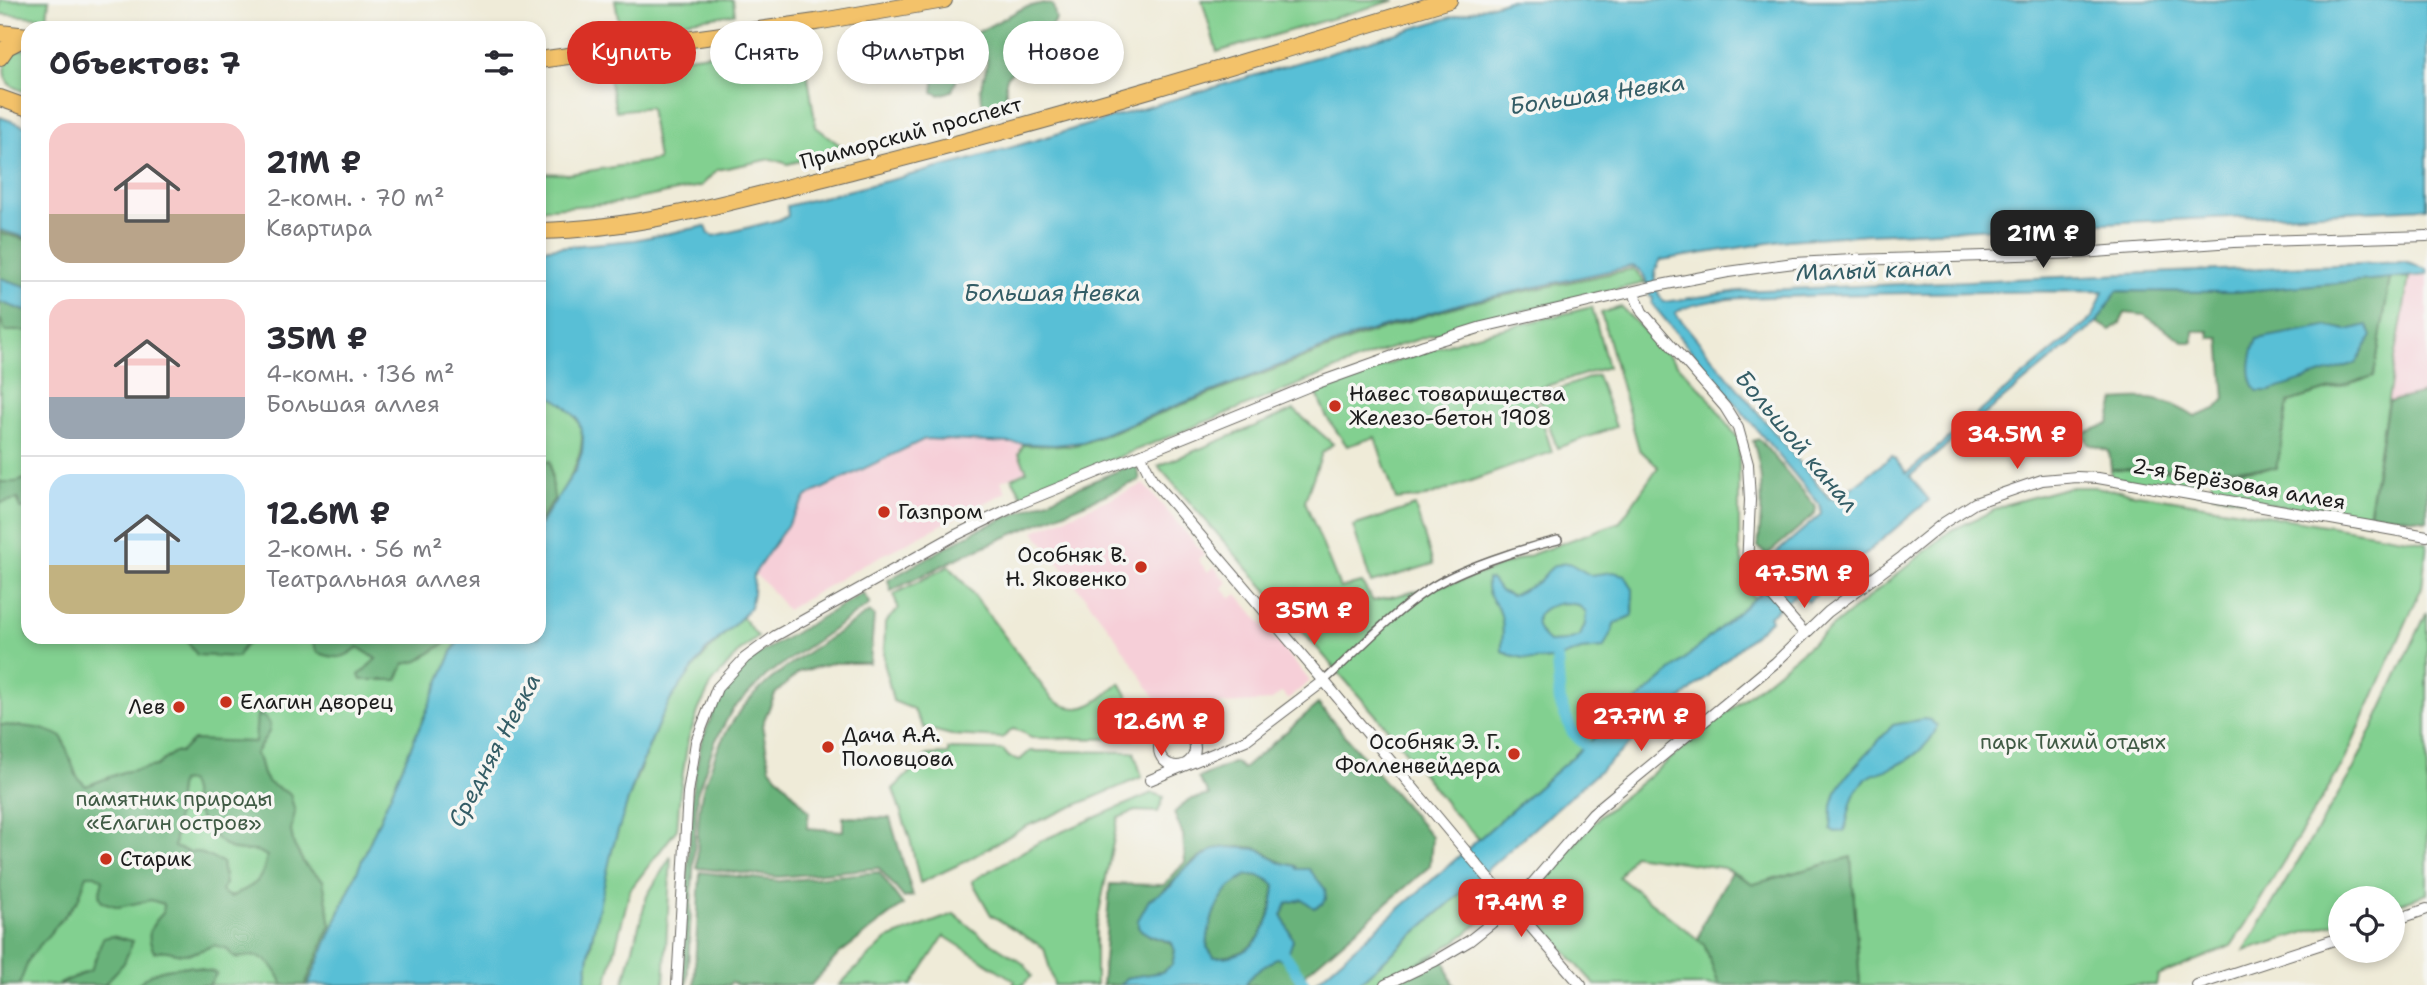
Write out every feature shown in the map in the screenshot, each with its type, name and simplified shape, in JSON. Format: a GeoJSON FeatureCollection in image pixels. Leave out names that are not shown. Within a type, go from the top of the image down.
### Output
{"type":"FeatureCollection","features":[{"type":"Feature","properties":{"kind":"main road"},"geometry":{"type":"LineString","coordinates":[[546,59],[816,22],[944,0]]}},
{"type":"Feature","properties":{"kind":"main road","name":"Приморский проспект"},"geometry":{"type":"LineString","coordinates":[[546,231],[589,228],[682,213],[952,146],[1449,0]]}},
{"type":"Feature","properties":{"kind":"main road"},"geometry":{"type":"LineString","coordinates":[[0,33],[21,35]]}},
{"type":"Feature","properties":{"kind":"main road"},"geometry":{"type":"LineString","coordinates":[[0,57],[7,47],[21,40]]}},
{"type":"Feature","properties":{"kind":"main road"},"geometry":{"type":"LineString","coordinates":[[0,83],[14,103]]}},
{"type":"Feature","properties":{"kind":"street"},"geometry":{"type":"LineString","coordinates":[[677,985],[688,793],[696,742],[718,688],[745,658],[775,636],[943,542],[1019,504],[1387,357],[1482,327],[1728,272],[1794,263],[2081,253],[2233,242],[2427,236]]}},
{"type":"Feature","properties":{"kind":"street"},"geometry":{"type":"LineString","coordinates":[[1634,293],[1642,312],[1725,407],[1738,428],[1748,464],[1750,500],[1747,567],[1805,634]]}},
{"type":"Feature","properties":{"kind":"street"},"geometry":{"type":"LineString","coordinates":[[1141,456],[1152,480],[1483,873],[1581,985]]}},
{"type":"Feature","properties":{"kind":"street","name":"2-я Берёзовая аллея"},"geometry":{"type":"LineString","coordinates":[[1385,985],[1469,941],[1513,906],[1593,813],[1775,663],[1828,611],[1945,522],[1975,503],[2042,480],[2098,478],[2427,536]]}},
{"type":"Feature","properties":{"kind":"street"},"geometry":{"type":"LineString","coordinates":[[1150,780],[1198,755],[1246,740],[1324,681],[1390,620],[1430,588],[1478,566],[1558,540]]}},
{"type":"Feature","properties":{"kind":"street"},"geometry":{"type":"LineString","coordinates":[[1184,764],[1169,764],[1162,757],[1160,747],[1166,734],[1176,730],[1187,733],[1198,755]]}},
{"type":"Feature","properties":{"kind":"street"},"geometry":{"type":"LineString","coordinates":[[2405,916],[2427,909]]}},
{"type":"Feature","properties":{"kind":"street"},"geometry":{"type":"LineString","coordinates":[[2197,985],[2219,981],[2328,942]]}},
{"type":"Feature","properties":{"kind":"shaded area"},"geometry":{"type":"Polygon","coordinates":[[[2427,277],[2427,522],[2369,513],[2409,278],[2427,277]]]}},
{"type":"Feature","properties":{"kind":"shaded area"},"geometry":{"type":"Polygon","coordinates":[[[925,439],[1022,444],[1018,454],[1026,470],[1001,481],[1006,492],[865,564],[787,610],[767,585],[754,574],[807,496],[925,439]]]}},
{"type":"Feature","properties":{"kind":"shaded area"},"geometry":{"type":"Polygon","coordinates":[[[1144,484],[1204,554],[1198,560],[1208,572],[1214,567],[1227,582],[1222,588],[1231,598],[1237,594],[1310,681],[1288,699],[1282,692],[1271,701],[1191,706],[1166,714],[1112,632],[1034,531],[1144,484]]]}},
{"type":"Feature","properties":{"kind":"green space"},"geometry":{"type":"Polygon","coordinates":[[[0,0],[49,0],[47,18],[0,14],[0,0]]]}},
{"type":"Feature","properties":{"kind":"green space"},"geometry":{"type":"Polygon","coordinates":[[[615,0],[733,0],[735,14],[685,21],[618,21],[615,0]]]}},
{"type":"Feature","properties":{"kind":"green space"},"geometry":{"type":"Polygon","coordinates":[[[1202,0],[1395,0],[1217,52],[1202,0]]]}},
{"type":"Feature","properties":{"kind":"green space"},"geometry":{"type":"Polygon","coordinates":[[[1043,3],[1053,5],[1056,20],[1003,21],[1003,84],[1006,84],[1006,110],[996,114],[988,112],[980,90],[982,84],[989,84],[989,26],[1023,8],[1043,3]]]}},
{"type":"Feature","properties":{"kind":"green space"},"geometry":{"type":"Polygon","coordinates":[[[21,49],[21,90],[8,83],[5,73],[8,58],[21,49]]]}},
{"type":"Feature","properties":{"kind":"green space"},"geometry":{"type":"Polygon","coordinates":[[[710,54],[710,84],[809,84],[816,127],[845,149],[788,164],[771,159],[717,170],[701,186],[617,203],[546,208],[546,173],[569,174],[658,160],[650,107],[616,111],[610,84],[696,84],[696,56],[710,54]]]}},
{"type":"Feature","properties":{"kind":"green space"},"geometry":{"type":"Polygon","coordinates":[[[934,84],[955,84],[952,91],[940,95],[933,92],[934,84]]]}},
{"type":"Feature","properties":{"kind":"green space","name":"памятник природы «Елагин остров»"},"geometry":{"type":"Polygon","coordinates":[[[0,230],[21,236],[21,644],[457,644],[308,985],[0,985],[0,230]]]}},
{"type":"Feature","properties":{"kind":"green space"},"geometry":{"type":"Polygon","coordinates":[[[0,233],[21,238],[21,285],[0,278],[0,233]]]}},
{"type":"Feature","properties":{"kind":"green space"},"geometry":{"type":"Polygon","coordinates":[[[1632,269],[1645,283],[1475,323],[1374,354],[1022,496],[1012,478],[1027,471],[1019,454],[1023,445],[1070,446],[1084,443],[1361,336],[1464,304],[1632,269]]]}},
{"type":"Feature","properties":{"kind":"green space"},"geometry":{"type":"Polygon","coordinates":[[[2390,278],[2409,278],[2367,521],[2212,494],[2212,472],[2277,468],[2288,402],[2374,376],[2390,278]]]}},
{"type":"Feature","properties":{"kind":"green space"},"geometry":{"type":"Polygon","coordinates":[[[2390,278],[2374,376],[2288,402],[2277,468],[2111,469],[2109,451],[2088,444],[2083,433],[2109,424],[2115,400],[2157,400],[2195,417],[2216,409],[2225,399],[2220,338],[2210,338],[2209,331],[2193,331],[2193,342],[2185,342],[2144,315],[2125,313],[2120,323],[2110,330],[2097,322],[2117,291],[2233,292],[2390,278]],[[2326,326],[2342,367],[2356,363],[2347,330],[2326,326]]]}},
{"type":"Feature","properties":{"kind":"green space"},"geometry":{"type":"Polygon","coordinates":[[[0,302],[21,310],[21,331],[5,331],[0,318],[0,302]]]}},
{"type":"Feature","properties":{"kind":"green space"},"geometry":{"type":"Polygon","coordinates":[[[1592,307],[1608,367],[1533,390],[1552,452],[1426,497],[1396,500],[1375,437],[1347,446],[1326,416],[1315,389],[1469,337],[1592,307]]]}},
{"type":"Feature","properties":{"kind":"green space"},"geometry":{"type":"Polygon","coordinates":[[[1621,307],[1705,393],[1739,440],[1739,550],[1752,596],[1755,598],[1479,839],[1451,810],[1387,728],[1158,466],[1294,410],[1333,444],[1322,453],[1305,501],[1340,588],[1362,583],[1373,601],[1460,581],[1620,522],[1658,467],[1639,449],[1601,313],[1621,307]]]}},
{"type":"Feature","properties":{"kind":"green space"},"geometry":{"type":"Polygon","coordinates":[[[1597,375],[1616,427],[1557,448],[1539,396],[1597,375]]]}},
{"type":"Feature","properties":{"kind":"green space"},"geometry":{"type":"Polygon","coordinates":[[[2427,392],[2427,520],[2369,513],[2388,402],[2427,392]]]}},
{"type":"Feature","properties":{"kind":"green space"},"geometry":{"type":"Polygon","coordinates":[[[546,393],[569,409],[577,419],[582,444],[572,473],[546,517],[546,393]]]}},
{"type":"Feature","properties":{"kind":"green space"},"geometry":{"type":"Polygon","coordinates":[[[1759,439],[1816,507],[1815,514],[1767,555],[1758,547],[1761,480],[1753,441],[1759,439]]]}},
{"type":"Feature","properties":{"kind":"green space"},"geometry":{"type":"Polygon","coordinates":[[[550,461],[554,499],[546,511],[546,462],[550,461]]]}},
{"type":"Feature","properties":{"kind":"green space"},"geometry":{"type":"Polygon","coordinates":[[[1136,463],[1140,480],[966,554],[891,591],[888,580],[977,530],[1136,463]]]}},
{"type":"Feature","properties":{"kind":"green space"},"geometry":{"type":"Polygon","coordinates":[[[2111,469],[2200,472],[2200,493],[2111,478],[2111,469]]]}},
{"type":"Feature","properties":{"kind":"green space"},"geometry":{"type":"Polygon","coordinates":[[[21,480],[21,509],[18,499],[0,503],[0,482],[21,480]]]}},
{"type":"Feature","properties":{"kind":"green space","name":"парк Тихий отдых"},"geometry":{"type":"Polygon","coordinates":[[[2069,487],[2095,487],[2427,542],[2422,587],[2344,762],[2231,946],[2158,976],[2156,985],[1860,985],[1851,857],[1754,884],[1724,868],[1633,855],[1619,877],[1704,944],[1719,985],[1595,985],[1522,902],[1600,816],[1950,531],[2007,504],[2069,487]]]}},
{"type":"Feature","properties":{"kind":"green space"},"geometry":{"type":"Polygon","coordinates":[[[1415,506],[1433,564],[1371,583],[1353,526],[1415,506]]]}},
{"type":"Feature","properties":{"kind":"green space"},"geometry":{"type":"Polygon","coordinates":[[[949,566],[1052,699],[1072,708],[1080,708],[1096,702],[1120,683],[1139,716],[1122,731],[1132,739],[1031,738],[1013,729],[1002,738],[951,735],[924,728],[913,709],[893,701],[884,662],[885,623],[898,609],[894,594],[949,566]]]}},
{"type":"Feature","properties":{"kind":"green space"},"geometry":{"type":"Polygon","coordinates":[[[863,593],[870,604],[767,675],[732,710],[715,742],[697,794],[687,985],[682,985],[692,791],[701,743],[723,688],[757,655],[863,593]]]}},
{"type":"Feature","properties":{"kind":"green space"},"geometry":{"type":"Polygon","coordinates":[[[869,612],[874,616],[870,663],[832,663],[799,672],[775,694],[762,725],[770,768],[809,811],[807,828],[843,831],[843,817],[890,818],[913,896],[904,898],[879,868],[778,877],[697,868],[702,790],[723,739],[737,715],[775,676],[869,612]]]}},
{"type":"Feature","properties":{"kind":"green space"},"geometry":{"type":"Polygon","coordinates":[[[2427,612],[2427,894],[2405,902],[2405,886],[2328,886],[2328,926],[2244,951],[2354,768],[2427,612]]]}},
{"type":"Feature","properties":{"kind":"green space"},"geometry":{"type":"Polygon","coordinates":[[[742,617],[758,637],[739,652],[712,683],[699,709],[688,740],[677,829],[630,890],[606,985],[585,985],[594,925],[616,837],[658,725],[687,676],[713,645],[742,617]]]}},
{"type":"Feature","properties":{"kind":"green space"},"geometry":{"type":"Polygon","coordinates":[[[189,644],[247,644],[238,657],[197,655],[189,644]]]}},
{"type":"Feature","properties":{"kind":"green space"},"geometry":{"type":"Polygon","coordinates":[[[314,644],[444,644],[418,661],[404,664],[397,680],[361,680],[359,675],[376,659],[358,647],[340,657],[318,653],[314,644]]]}},
{"type":"Feature","properties":{"kind":"green space"},"geometry":{"type":"Polygon","coordinates":[[[1318,704],[1432,837],[1430,866],[1292,985],[1245,985],[1293,940],[1282,915],[1287,903],[1302,899],[1296,866],[1280,862],[1256,848],[1236,847],[1216,851],[1197,859],[1167,888],[1149,900],[1150,936],[1172,943],[1175,951],[1172,965],[1162,972],[1126,978],[1120,985],[1102,985],[1110,884],[1164,885],[1185,862],[1183,835],[1174,813],[1188,800],[1209,795],[1198,778],[1235,762],[1243,769],[1318,704]]]}},
{"type":"Feature","properties":{"kind":"green space"},"geometry":{"type":"Polygon","coordinates":[[[257,714],[270,724],[269,732],[255,754],[266,780],[290,794],[295,812],[291,831],[294,845],[305,865],[323,880],[331,925],[305,985],[283,985],[271,964],[265,960],[252,956],[235,958],[227,949],[214,945],[188,954],[154,952],[149,935],[163,913],[163,904],[151,900],[119,907],[102,902],[99,895],[103,880],[95,875],[87,875],[78,900],[30,957],[19,985],[0,985],[0,725],[40,729],[62,737],[77,777],[86,786],[123,772],[156,766],[174,752],[181,752],[193,740],[255,742],[257,714]],[[188,781],[180,782],[174,847],[198,852],[222,862],[225,884],[221,891],[230,897],[256,882],[267,856],[254,851],[235,850],[217,839],[197,812],[188,781]]]}},
{"type":"Feature","properties":{"kind":"green space"},"geometry":{"type":"Polygon","coordinates":[[[948,749],[1003,750],[1009,757],[1020,760],[1030,751],[1134,752],[1142,777],[1027,826],[964,862],[920,883],[910,839],[893,789],[927,755],[948,754],[948,749]]]}},
{"type":"Feature","properties":{"kind":"green space"},"geometry":{"type":"Polygon","coordinates":[[[1152,793],[1164,797],[1158,812],[1135,811],[1118,818],[1096,927],[1096,985],[1054,985],[1044,948],[991,915],[972,881],[1043,840],[1152,793]]]}},
{"type":"Feature","properties":{"kind":"green space"},"geometry":{"type":"Polygon","coordinates":[[[671,856],[664,985],[623,985],[647,896],[671,856]]]}},
{"type":"Feature","properties":{"kind":"green space"},"geometry":{"type":"Polygon","coordinates":[[[1851,857],[1860,985],[1719,985],[1704,944],[1698,940],[1703,923],[1731,872],[1754,884],[1851,857]]]}},
{"type":"Feature","properties":{"kind":"green space"},"geometry":{"type":"Polygon","coordinates":[[[700,872],[779,881],[879,872],[903,905],[839,954],[811,985],[738,985],[731,982],[729,985],[694,985],[700,872]]]}},
{"type":"Feature","properties":{"kind":"green space"},"geometry":{"type":"Polygon","coordinates":[[[1247,875],[1262,877],[1275,886],[1270,914],[1260,936],[1252,945],[1242,952],[1214,957],[1207,947],[1210,925],[1217,905],[1237,881],[1247,875]]]}},
{"type":"Feature","properties":{"kind":"green space"},"geometry":{"type":"Polygon","coordinates":[[[1478,878],[1502,903],[1490,914],[1456,941],[1418,964],[1380,981],[1356,985],[1478,878]]]}},
{"type":"Feature","properties":{"kind":"green space"},"geometry":{"type":"Polygon","coordinates":[[[954,914],[981,936],[1024,964],[1032,976],[1022,985],[1013,985],[1015,981],[944,936],[912,985],[839,985],[887,939],[954,914]]]}},
{"type":"Feature","properties":{"kind":"green space"},"geometry":{"type":"Polygon","coordinates":[[[112,936],[133,941],[124,963],[104,985],[57,985],[91,970],[103,938],[112,936]]]}},
{"type":"Feature","properties":{"kind":"green space"},"geometry":{"type":"Polygon","coordinates":[[[1433,956],[1442,957],[1454,985],[1387,985],[1382,980],[1433,956]]]}},
{"type":"Feature","properties":{"kind":"green space"},"geometry":{"type":"Polygon","coordinates":[[[189,966],[217,973],[209,985],[137,985],[155,972],[189,966]]]}},
{"type":"Feature","properties":{"kind":"water","name":"Большая Невка"},"geometry":{"type":"Polygon","coordinates":[[[1509,0],[2427,0],[2427,208],[1869,234],[1788,240],[1661,260],[1655,281],[1664,302],[1739,291],[2404,262],[2427,269],[2427,275],[2233,292],[2117,291],[2097,322],[1910,476],[1929,500],[1808,602],[1802,596],[1795,595],[1769,616],[1771,620],[1356,985],[1312,985],[1776,579],[1778,571],[1769,559],[1821,514],[1820,505],[1652,304],[1653,297],[1650,297],[1645,278],[1632,266],[1463,303],[1360,334],[1083,442],[1054,445],[925,439],[807,496],[754,574],[750,607],[705,652],[671,699],[660,720],[636,776],[613,846],[590,946],[585,985],[308,985],[457,644],[546,644],[546,515],[576,469],[582,452],[583,437],[578,419],[563,404],[546,393],[546,248],[634,240],[706,226],[709,234],[714,236],[782,219],[788,216],[787,206],[962,162],[1509,0]],[[2103,291],[1756,298],[1702,303],[1675,313],[1829,498],[1836,500],[1892,456],[1907,473],[2093,317],[2103,291]]]}},
{"type":"Feature","properties":{"kind":"water"},"geometry":{"type":"Polygon","coordinates":[[[0,117],[21,124],[21,236],[0,230],[0,117]]]}},
{"type":"Feature","properties":{"kind":"water"},"geometry":{"type":"Polygon","coordinates":[[[0,278],[21,285],[21,310],[0,302],[0,278]]]}},
{"type":"Feature","properties":{"kind":"water"},"geometry":{"type":"Polygon","coordinates":[[[2367,325],[2372,336],[2356,363],[2270,391],[2257,391],[2251,379],[2250,365],[2257,339],[2326,326],[2347,330],[2367,325]]]}},
{"type":"Feature","properties":{"kind":"water"},"geometry":{"type":"Polygon","coordinates":[[[1569,563],[1590,575],[1613,572],[1625,575],[1633,589],[1633,615],[1614,624],[1604,648],[1581,650],[1557,659],[1532,660],[1502,651],[1502,621],[1488,592],[1487,579],[1492,580],[1500,591],[1512,596],[1536,583],[1554,566],[1569,563]],[[1557,604],[1538,616],[1538,628],[1549,642],[1580,636],[1586,613],[1578,605],[1557,604]]]}},
{"type":"Feature","properties":{"kind":"water"},"geometry":{"type":"Polygon","coordinates":[[[1930,720],[1937,726],[1930,740],[1903,762],[1863,782],[1856,790],[1844,831],[1835,832],[1831,829],[1832,805],[1836,792],[1848,774],[1893,725],[1930,720]]]}},
{"type":"Feature","properties":{"kind":"water"},"geometry":{"type":"Polygon","coordinates":[[[1214,849],[1259,849],[1279,862],[1296,866],[1297,869],[1309,869],[1325,889],[1326,899],[1314,908],[1302,899],[1287,903],[1282,915],[1293,940],[1287,958],[1276,958],[1255,973],[1245,985],[1120,985],[1126,978],[1162,972],[1172,965],[1175,951],[1172,943],[1142,931],[1138,927],[1138,920],[1149,900],[1170,887],[1183,870],[1214,849]],[[1247,875],[1229,888],[1217,905],[1210,925],[1207,947],[1214,957],[1242,952],[1252,945],[1266,926],[1275,886],[1259,876],[1247,875]]]}},
{"type":"Feature","properties":{"kind":"waterway"},"geometry":{"type":"LineString","coordinates":[[1557,659],[1560,703],[1572,731],[1595,755]]}},
{"type":"Feature","properties":{"kind":"waterway"},"geometry":{"type":"LineString","coordinates":[[1287,958],[1305,985]]}},
{"type":"Feature","properties":{"kind":"place","name":"Навес товарищества Железо-бетон 1908"},"geometry":{"type":"Point","coordinates":[1335,406]}},
{"type":"Feature","properties":{"kind":"place","name":"Газпром"},"geometry":{"type":"Point","coordinates":[884,512]}},
{"type":"Feature","properties":{"kind":"place","name":"Особняк В. Н. Яковенко"},"geometry":{"type":"Point","coordinates":[1141,567]}},
{"type":"Feature","properties":{"kind":"place","name":"Елагин дворец"},"geometry":{"type":"Point","coordinates":[226,702]}},
{"type":"Feature","properties":{"kind":"place","name":"Лев"},"geometry":{"type":"Point","coordinates":[179,707]}},
{"type":"Feature","properties":{"kind":"place","name":"Дача А.А. Половцова"},"geometry":{"type":"Point","coordinates":[828,747]}},
{"type":"Feature","properties":{"kind":"place","name":"Особняк Э. Г. Фолленвейдера"},"geometry":{"type":"Point","coordinates":[1514,754]}},
{"type":"Feature","properties":{"kind":"place","name":"Старик"},"geometry":{"type":"Point","coordinates":[106,859]}},
{"type":"Feature","properties":{"kind":"water label","name":"Малый канал"},"geometry":{"type":"Point","coordinates":[1874,270]}},
{"type":"Feature","properties":{"kind":"water label","name":"Большой канал"},"geometry":{"type":"Point","coordinates":[1797,441]}},
{"type":"Feature","properties":{"kind":"water label","name":"Средняя Невка"},"geometry":{"type":"Point","coordinates":[494,750]}}]}
